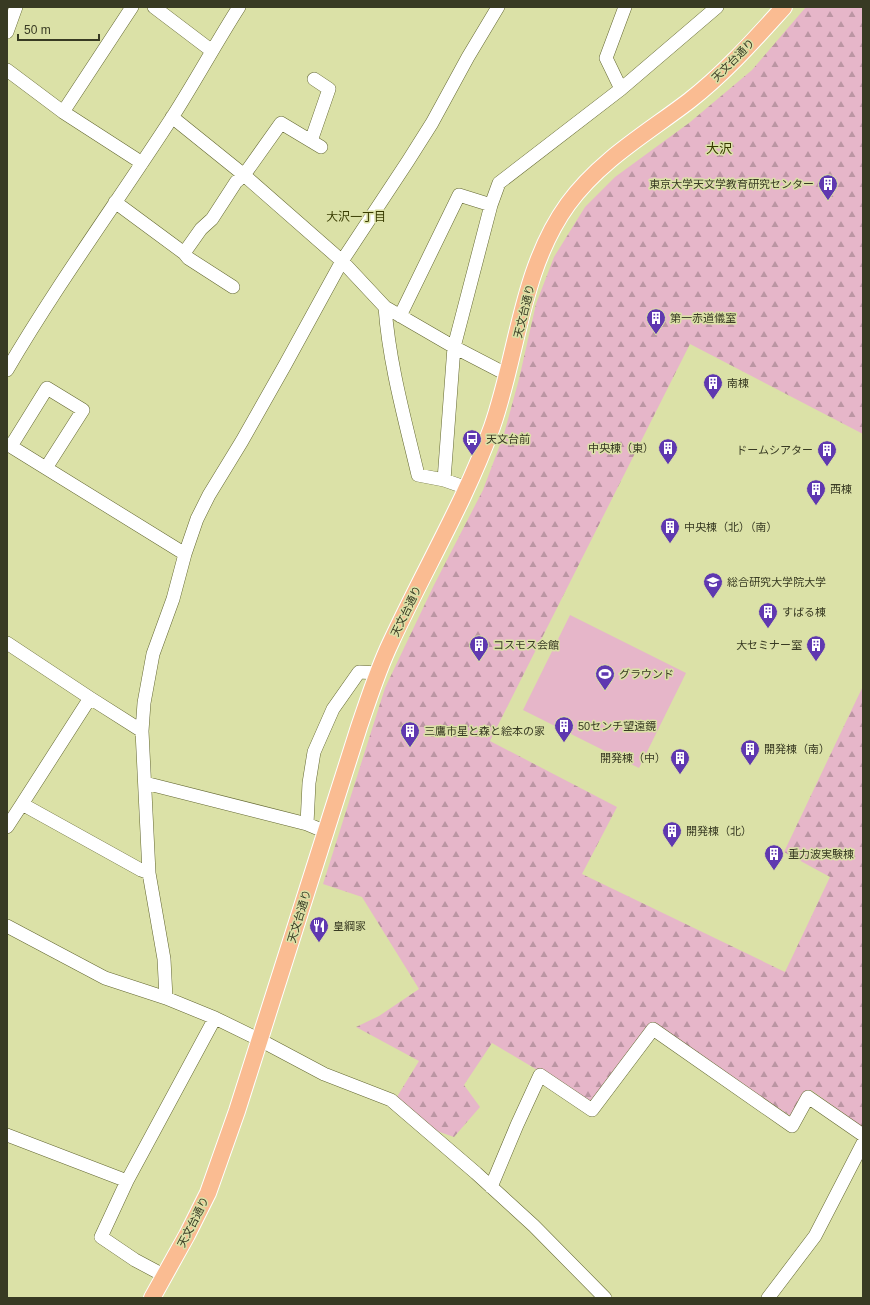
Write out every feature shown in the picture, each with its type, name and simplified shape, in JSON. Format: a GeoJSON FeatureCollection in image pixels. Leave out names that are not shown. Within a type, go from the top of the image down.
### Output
{"type":"FeatureCollection","features":[{"type":"Feature","properties":{"kind":"main road","name":"天文台通り"},"geometry":{"type":"LineString","coordinates":[[152,1298],[208,1193],[260,1040],[378,673],[391,642],[467,488],[492,426],[508,375],[536,263],[554,226],[568,204],[592,176],[718,77],[784,7]]}},
{"type":"Feature","properties":{"kind":"street"},"geometry":{"type":"LineString","coordinates":[[7,32],[16,7]]}},
{"type":"Feature","properties":{"kind":"street"},"geometry":{"type":"LineString","coordinates":[[63,112],[132,7]]}},
{"type":"Feature","properties":{"kind":"street"},"geometry":{"type":"LineString","coordinates":[[154,7],[212,51]]}},
{"type":"Feature","properties":{"kind":"street"},"geometry":{"type":"LineString","coordinates":[[7,370],[27,336],[172,117],[239,7]]}},
{"type":"Feature","properties":{"kind":"street"},"geometry":{"type":"LineString","coordinates":[[166,998],[164,959],[149,873],[142,731],[144,703],[153,654],[175,592],[184,554],[209,495],[286,366],[342,261],[420,142],[498,7]]}},
{"type":"Feature","properties":{"kind":"street"},"geometry":{"type":"LineString","coordinates":[[621,89],[606,58],[625,7]]}},
{"type":"Feature","properties":{"kind":"street"},"geometry":{"type":"LineString","coordinates":[[444,480],[454,347],[491,205],[499,183],[621,89],[717,7]]}},
{"type":"Feature","properties":{"kind":"street"},"geometry":{"type":"LineString","coordinates":[[7,70],[63,112],[142,163]]}},
{"type":"Feature","properties":{"kind":"street"},"geometry":{"type":"LineString","coordinates":[[184,253],[201,229],[212,219],[236,182],[244,175],[281,122],[316,144],[329,89],[314,79]]}},
{"type":"Feature","properties":{"kind":"street"},"geometry":{"type":"LineString","coordinates":[[172,117],[244,175],[342,261],[385,307],[454,347],[508,375]]}},
{"type":"Feature","properties":{"kind":"street"},"geometry":{"type":"LineString","coordinates":[[400,316],[459,195],[491,205]]}},
{"type":"Feature","properties":{"kind":"street"},"geometry":{"type":"LineString","coordinates":[[115,202],[184,253],[188,258],[233,287]]}},
{"type":"Feature","properties":{"kind":"street"},"geometry":{"type":"LineString","coordinates":[[385,307],[386,321],[399,392],[418,475],[444,480],[467,488]]}},
{"type":"Feature","properties":{"kind":"street"},"geometry":{"type":"LineString","coordinates":[[46,468],[82,410],[47,388],[9,445],[184,554]]}},
{"type":"Feature","properties":{"kind":"street"},"geometry":{"type":"LineString","coordinates":[[7,643],[142,731]]}},
{"type":"Feature","properties":{"kind":"street"},"geometry":{"type":"LineString","coordinates":[[307,824],[309,784],[314,752],[333,709],[359,672],[378,673]]}},
{"type":"Feature","properties":{"kind":"street"},"geometry":{"type":"LineString","coordinates":[[7,827],[90,698]]}},
{"type":"Feature","properties":{"kind":"street"},"geometry":{"type":"LineString","coordinates":[[145,782],[307,824],[326,832]]}},
{"type":"Feature","properties":{"kind":"street"},"geometry":{"type":"LineString","coordinates":[[22,804],[149,873]]}},
{"type":"Feature","properties":{"kind":"street"},"geometry":{"type":"LineString","coordinates":[[7,926],[105,978],[166,998],[215,1018],[324,1074],[391,1100],[534,1226],[605,1298]]}},
{"type":"Feature","properties":{"kind":"street"},"geometry":{"type":"LineString","coordinates":[[165,1276],[135,1260],[101,1237],[127,1181],[215,1018]]}},
{"type":"Feature","properties":{"kind":"street"},"geometry":{"type":"LineString","coordinates":[[491,1187],[540,1075],[592,1110],[653,1029],[792,1126],[808,1097],[863,1135]]}},
{"type":"Feature","properties":{"kind":"street"},"geometry":{"type":"LineString","coordinates":[[7,1135],[127,1181]]}},
{"type":"Feature","properties":{"kind":"street"},"geometry":{"type":"LineString","coordinates":[[768,1298],[815,1236],[863,1143]]}},
{"type":"Feature","properties":{"kind":"green space"},"geometry":{"type":"Polygon","coordinates":[[[806,7],[863,7],[863,434],[690,344],[490,741],[617,807],[582,874],[785,972],[830,877],[784,852],[863,686],[863,1128],[811,1090],[795,1119],[654,1026],[593,1103],[492,1043],[464,1085],[480,1107],[454,1137],[434,1130],[395,1100],[419,1061],[356,1027],[379,1016],[419,989],[362,897],[323,884],[385,688],[434,585],[483,490],[504,434],[519,379],[536,304],[554,257],[585,207],[615,177],[689,123],[752,70],[806,7]]]}},
{"type":"Feature","properties":{"kind":"green space","name":"グラウンド"},"geometry":{"type":"Polygon","coordinates":[[[570,615],[686,673],[639,768],[523,710],[570,615]]]}},
{"type":"Feature","properties":{"kind":"place","name":"東京大学天文学教育研究センター"},"geometry":{"type":"Point","coordinates":[828,201]}},
{"type":"Feature","properties":{"kind":"place","name":"第一赤道儀室"},"geometry":{"type":"Point","coordinates":[656,335]}},
{"type":"Feature","properties":{"kind":"place","name":"南棟"},"geometry":{"type":"Point","coordinates":[713,400]}},
{"type":"Feature","properties":{"kind":"place","name":"天文台前"},"geometry":{"type":"Point","coordinates":[472,456]}},
{"type":"Feature","properties":{"kind":"place","name":"中央棟（東）"},"geometry":{"type":"Point","coordinates":[668,465]}},
{"type":"Feature","properties":{"kind":"place","name":"ドームシアター"},"geometry":{"type":"Point","coordinates":[827,467]}},
{"type":"Feature","properties":{"kind":"place","name":"西棟"},"geometry":{"type":"Point","coordinates":[816,506]}},
{"type":"Feature","properties":{"kind":"place","name":"中央棟（北）（南）"},"geometry":{"type":"Point","coordinates":[670,544]}},
{"type":"Feature","properties":{"kind":"place","name":"総合研究大学院大学"},"geometry":{"type":"Point","coordinates":[713,599]}},
{"type":"Feature","properties":{"kind":"place","name":"すばる棟"},"geometry":{"type":"Point","coordinates":[768,629]}},
{"type":"Feature","properties":{"kind":"place","name":"コスモス会館"},"geometry":{"type":"Point","coordinates":[479,662]}},
{"type":"Feature","properties":{"kind":"place","name":"大セミナー室"},"geometry":{"type":"Point","coordinates":[816,662]}},
{"type":"Feature","properties":{"kind":"place","name":"グラウンド"},"geometry":{"type":"Point","coordinates":[605,691]}},
{"type":"Feature","properties":{"kind":"place","name":"50センチ望遠鏡"},"geometry":{"type":"Point","coordinates":[564,743]}},
{"type":"Feature","properties":{"kind":"place","name":"三鷹市星と森と絵本の家"},"geometry":{"type":"Point","coordinates":[410,748]}},
{"type":"Feature","properties":{"kind":"place","name":"開発棟（南）"},"geometry":{"type":"Point","coordinates":[750,766]}},
{"type":"Feature","properties":{"kind":"place","name":"開発棟（中）"},"geometry":{"type":"Point","coordinates":[680,775]}},
{"type":"Feature","properties":{"kind":"place","name":"開発棟（北）"},"geometry":{"type":"Point","coordinates":[672,848]}},
{"type":"Feature","properties":{"kind":"place","name":"重力波実験棟"},"geometry":{"type":"Point","coordinates":[774,871]}},
{"type":"Feature","properties":{"kind":"place","name":"皇綱家"},"geometry":{"type":"Point","coordinates":[319,943]}},
{"type":"Feature","properties":{"kind":"district","name":"大沢"},"geometry":{"type":"Point","coordinates":[719,148]}},
{"type":"Feature","properties":{"kind":"district","name":"大沢一丁目"},"geometry":{"type":"Point","coordinates":[356,217]}}]}
